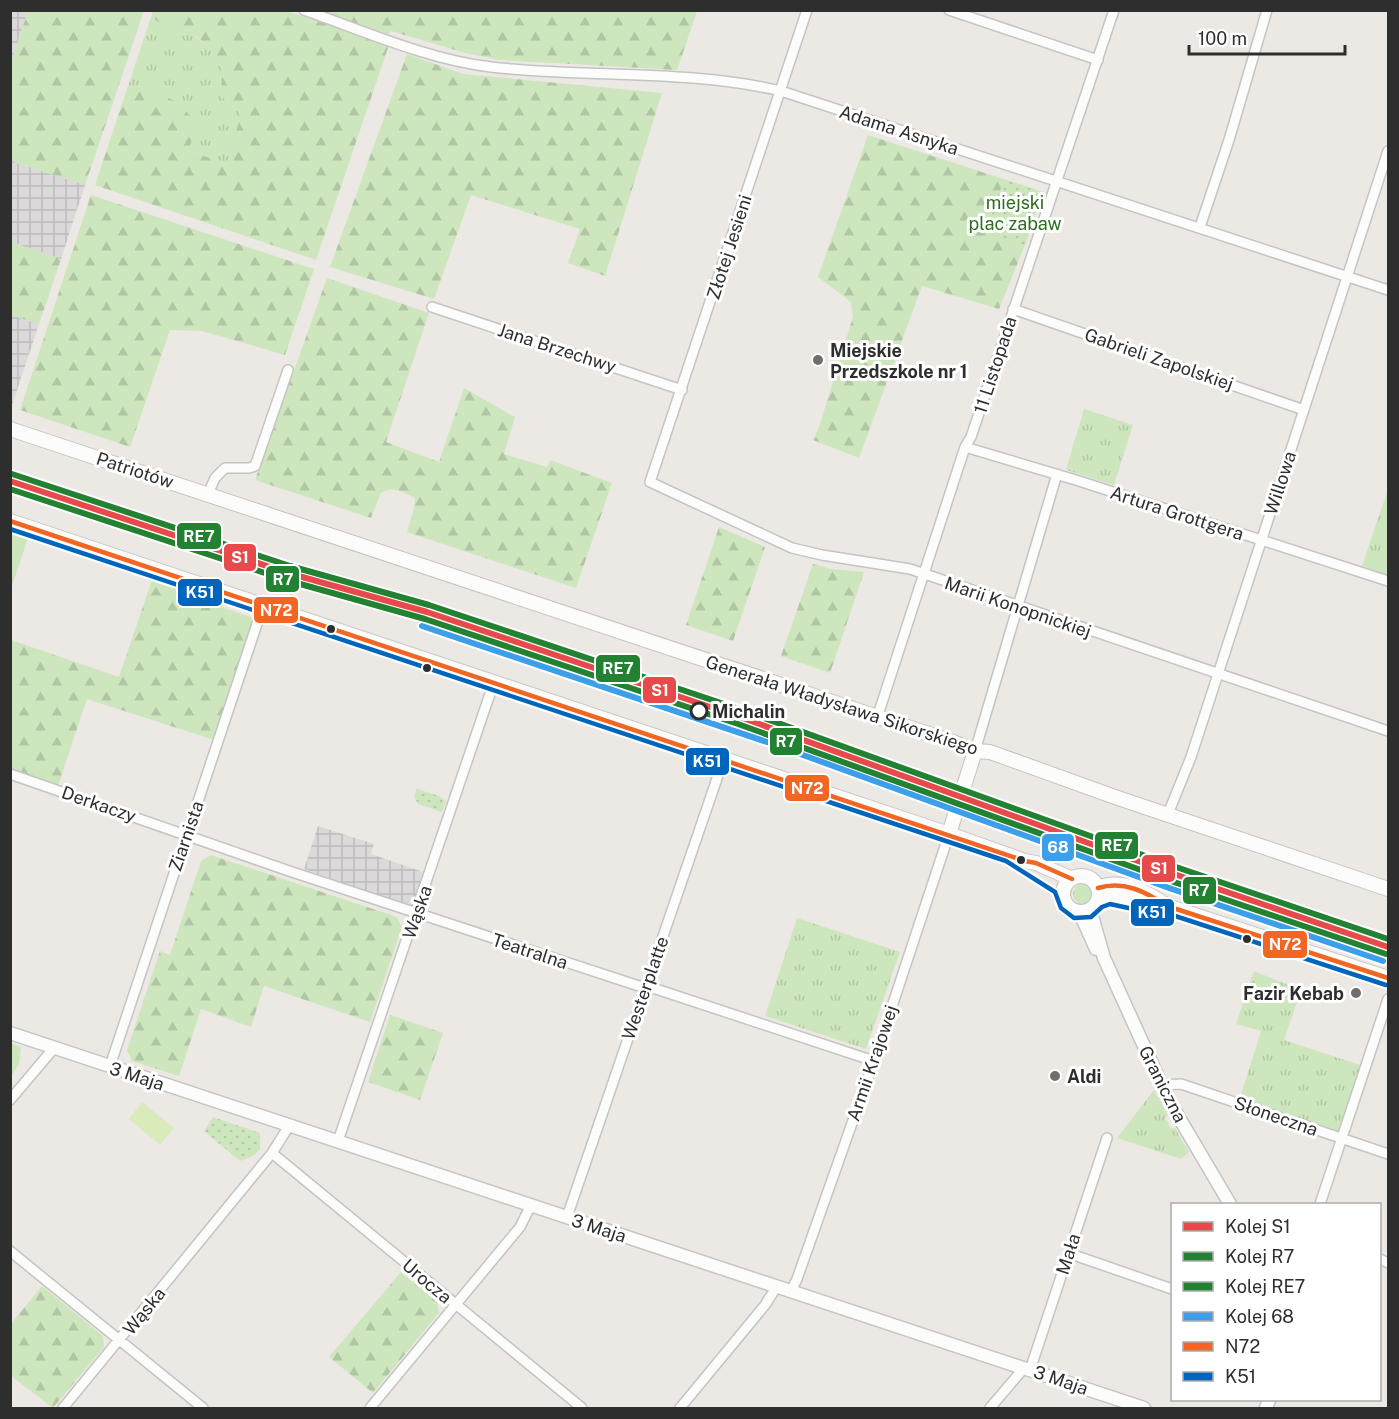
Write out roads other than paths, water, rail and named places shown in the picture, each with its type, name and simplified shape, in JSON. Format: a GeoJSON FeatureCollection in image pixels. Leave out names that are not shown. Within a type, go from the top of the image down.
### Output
{"type":"FeatureCollection","features":[{"type":"Feature","properties":{"kind":"main road","name":"Patriotów"},"geometry":{"type":"LineString","coordinates":[[10,429],[260,512]]}},
{"type":"Feature","properties":{"kind":"main road","name":"Generała Władysława Sikorskiego"},"geometry":{"type":"LineString","coordinates":[[260,512],[975,751],[990,752],[1389,889]]}},
{"type":"Feature","properties":{"kind":"main road"},"geometry":{"type":"LineString","coordinates":[[10,522],[724,758],[1025,861],[1036,862],[1068,884]]}},
{"type":"Feature","properties":{"kind":"main road"},"geometry":{"type":"LineString","coordinates":[[949,834],[975,751]]}},
{"type":"Feature","properties":{"kind":"main road"},"geometry":{"type":"LineString","coordinates":[[1068,884],[1086,877],[1094,881],[1091,902]]}},
{"type":"Feature","properties":{"kind":"main road"},"geometry":{"type":"LineString","coordinates":[[1068,884],[1067,904],[1071,908],[1091,902],[1116,883],[1152,895],[1167,906],[1389,978]]}},
{"type":"Feature","properties":{"kind":"street","name":"Adama Asnyka"},"geometry":{"type":"LineString","coordinates":[[304,10],[455,61],[492,67],[752,85],[781,91],[1389,290]]}},
{"type":"Feature","properties":{"kind":"street","name":"Złotej Jesieni"},"geometry":{"type":"LineString","coordinates":[[650,482],[807,10]]}},
{"type":"Feature","properties":{"kind":"street"},"geometry":{"type":"LineString","coordinates":[[949,10],[1098,60]]}},
{"type":"Feature","properties":{"kind":"street","name":"11 Listopada"},"geometry":{"type":"LineString","coordinates":[[877,718],[965,447],[971,437],[1058,182],[1114,10]]}},
{"type":"Feature","properties":{"kind":"street"},"geometry":{"type":"LineString","coordinates":[[1200,227],[1229,140],[1267,10]]}},
{"type":"Feature","properties":{"kind":"street","name":"Willowa"},"geometry":{"type":"LineString","coordinates":[[1168,814],[1191,757],[1389,151]]}},
{"type":"Feature","properties":{"kind":"street","name":"Jana Brzechwy"},"geometry":{"type":"LineString","coordinates":[[432,307],[682,390]]}},
{"type":"Feature","properties":{"kind":"street","name":"Gabrieli Zapolskiej"},"geometry":{"type":"LineString","coordinates":[[1013,309],[1304,410]]}},
{"type":"Feature","properties":{"kind":"street"},"geometry":{"type":"LineString","coordinates":[[208,494],[215,478],[225,468],[255,466],[288,370]]}},
{"type":"Feature","properties":{"kind":"street","name":"Artura Grottgera"},"geometry":{"type":"LineString","coordinates":[[965,447],[1057,474],[1389,581]]}},
{"type":"Feature","properties":{"kind":"street"},"geometry":{"type":"LineString","coordinates":[[975,751],[1057,474]]}},
{"type":"Feature","properties":{"kind":"street","name":"Marii Konopnickiej"},"geometry":{"type":"LineString","coordinates":[[650,482],[792,548],[910,569],[1389,731]]}},
{"type":"Feature","properties":{"kind":"street","name":"Ziarnista"},"geometry":{"type":"LineString","coordinates":[[110,1066],[263,606]]}},
{"type":"Feature","properties":{"kind":"street","name":"Wąska"},"geometry":{"type":"LineString","coordinates":[[338,1141],[494,682]]}},
{"type":"Feature","properties":{"kind":"street","name":"Westerplatte"},"geometry":{"type":"LineString","coordinates":[[567,1217],[724,758]]}},
{"type":"Feature","properties":{"kind":"street","name":"Derkaczy"},"geometry":{"type":"LineString","coordinates":[[10,774],[188,835]]}},
{"type":"Feature","properties":{"kind":"street","name":"Armii Krajowej"},"geometry":{"type":"LineString","coordinates":[[791,1291],[874,1061],[949,834]]}},
{"type":"Feature","properties":{"kind":"street","name":"Teatralna"},"geometry":{"type":"LineString","coordinates":[[188,835],[417,914],[874,1061]]}},
{"type":"Feature","properties":{"kind":"street","name":"Graniczna"},"geometry":{"type":"LineString","coordinates":[[1091,902],[1095,948],[1104,958],[1168,1099],[1229,1203]]}},
{"type":"Feature","properties":{"kind":"street"},"geometry":{"type":"LineString","coordinates":[[1320,1203],[1389,999]]}},
{"type":"Feature","properties":{"kind":"street","name":"3 Maja"},"geometry":{"type":"LineString","coordinates":[[10,1033],[1139,1408]]}},
{"type":"Feature","properties":{"kind":"street"},"geometry":{"type":"LineString","coordinates":[[10,1100],[54,1048]]}},
{"type":"Feature","properties":{"kind":"street","name":"Słoneczna"},"geometry":{"type":"LineString","coordinates":[[1162,1084],[1181,1084],[1389,1154]]}},
{"type":"Feature","properties":{"kind":"street","name":"Wąska"},"geometry":{"type":"LineString","coordinates":[[63,1408],[272,1153],[289,1126]]}},
{"type":"Feature","properties":{"kind":"street","name":"Mała"},"geometry":{"type":"LineString","coordinates":[[990,1408],[1027,1369],[1107,1138]]}},
{"type":"Feature","properties":{"kind":"street","name":"Urocza"},"geometry":{"type":"LineString","coordinates":[[272,1153],[582,1408]]}},
{"type":"Feature","properties":{"kind":"street"},"geometry":{"type":"LineString","coordinates":[[375,1407],[520,1227],[531,1205]]}},
{"type":"Feature","properties":{"kind":"street"},"geometry":{"type":"LineString","coordinates":[[10,1251],[203,1408]]}},
{"type":"Feature","properties":{"kind":"street"},"geometry":{"type":"LineString","coordinates":[[1068,1253],[1171,1288]]}},
{"type":"Feature","properties":{"kind":"street"},"geometry":{"type":"LineString","coordinates":[[680,1408],[765,1305],[777,1286]]}},
{"type":"Feature","properties":{"kind":"rail line","name":"RE7"},"geometry":{"type":"LineString","coordinates":[[12,474],[290,566],[429,605],[742,710],[1176,867],[1388,939]]}},
{"type":"Feature","properties":{"kind":"rail line","name":"S1"},"geometry":{"type":"LineString","coordinates":[[10,481],[288,573],[427,612],[740,717],[1174,874],[1388,947]]}},
{"type":"Feature","properties":{"kind":"rail line","name":"R7"},"geometry":{"type":"LineString","coordinates":[[10,489],[286,580],[425,619],[738,724],[1171,881],[1386,954]]}},
{"type":"Feature","properties":{"kind":"rail line","name":"68"},"geometry":{"type":"LineString","coordinates":[[422,626],[770,743],[1169,888],[1383,961]]}},
{"type":"Feature","properties":{"kind":"place","name":"Miejskie Przedszkole nr 1"},"geometry":{"type":"Point","coordinates":[818,360]}},
{"type":"Feature","properties":{"kind":"place","name":"Michalin"},"geometry":{"type":"Point","coordinates":[699,711]}},
{"type":"Feature","properties":{"kind":"place","name":"Fazir Kebab"},"geometry":{"type":"Point","coordinates":[1356,993]}},
{"type":"Feature","properties":{"kind":"place","name":"Aldi"},"geometry":{"type":"Point","coordinates":[1055,1076]}},
{"type":"Feature","properties":{"kind":"park label","name":"miejski plac zabaw"},"geometry":{"type":"Point","coordinates":[1015,212]}}]}
